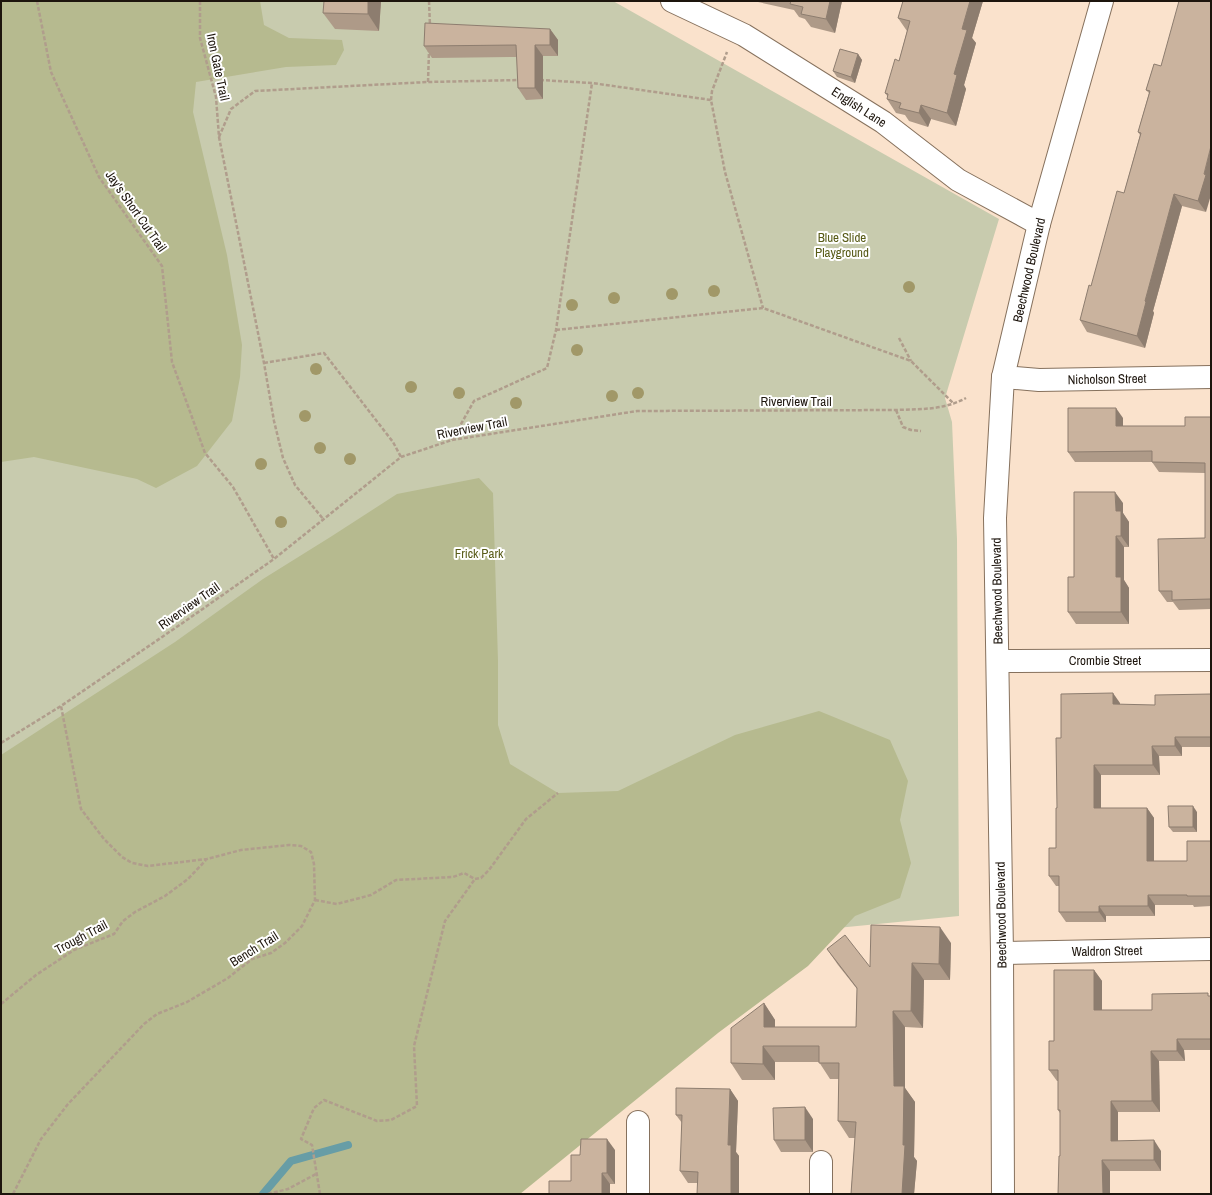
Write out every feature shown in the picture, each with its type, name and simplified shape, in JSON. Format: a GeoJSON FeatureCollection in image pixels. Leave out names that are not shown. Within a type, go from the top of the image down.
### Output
{"type":"FeatureCollection","features":[{"type":"Feature","properties":{"kind":"street","name":"English Lane"},"geometry":{"type":"LineString","coordinates":[[672,1],[744,35],[883,122],[958,180],[1039,224]]}},
{"type":"Feature","properties":{"kind":"street","name":"Beechwood Boulevard"},"geometry":{"type":"LineString","coordinates":[[1004,1194],[1002,953],[995,518],[1004,377],[1039,224],[1102,1]]}},
{"type":"Feature","properties":{"kind":"street","name":"Nicholson Street"},"geometry":{"type":"LineString","coordinates":[[1004,377],[1039,380],[1211,377]]}},
{"type":"Feature","properties":{"kind":"street","name":"Crombie Street"},"geometry":{"type":"LineString","coordinates":[[998,662],[1211,660]]}},
{"type":"Feature","properties":{"kind":"street","name":"Waldron Street"},"geometry":{"type":"LineString","coordinates":[[1002,953],[1211,950]]}},
{"type":"Feature","properties":{"kind":"street"},"geometry":{"type":"LineString","coordinates":[[638,1122],[638,1194]]}},
{"type":"Feature","properties":{"kind":"street"},"geometry":{"type":"LineString","coordinates":[[821,1162],[821,1194]]}},
{"type":"Feature","properties":{"kind":"path","name":"Jay's Short Cut Trail"},"geometry":{"type":"LineString","coordinates":[[37,1],[51,72],[99,177],[162,266],[172,362],[205,453],[234,487],[274,559]]}},
{"type":"Feature","properties":{"kind":"path","name":"Iron Gate Trail"},"geometry":{"type":"LineString","coordinates":[[200,1],[200,38],[216,97],[219,137],[264,363],[274,422],[284,458],[295,485],[324,520]]}},
{"type":"Feature","properties":{"kind":"path"},"geometry":{"type":"LineString","coordinates":[[429,1],[430,30]]}},
{"type":"Feature","properties":{"kind":"path"},"geometry":{"type":"LineString","coordinates":[[744,35],[727,50],[712,91],[711,100],[725,172],[763,308]]}},
{"type":"Feature","properties":{"kind":"path"},"geometry":{"type":"LineString","coordinates":[[428,82],[429,51]]}},
{"type":"Feature","properties":{"kind":"path"},"geometry":{"type":"LineString","coordinates":[[219,137],[231,109],[255,91],[428,82],[522,80]]}},
{"type":"Feature","properties":{"kind":"path"},"geometry":{"type":"LineString","coordinates":[[538,80],[592,83],[711,100]]}},
{"type":"Feature","properties":{"kind":"path"},"geometry":{"type":"LineString","coordinates":[[452,440],[474,401],[547,368],[556,330],[592,83]]}},
{"type":"Feature","properties":{"kind":"path"},"geometry":{"type":"LineString","coordinates":[[556,330],[763,308],[911,361]]}},
{"type":"Feature","properties":{"kind":"path"},"geometry":{"type":"LineString","coordinates":[[899,338],[911,361],[954,404]]}},
{"type":"Feature","properties":{"kind":"path"},"geometry":{"type":"LineString","coordinates":[[264,363],[324,353],[394,442],[401,456]]}},
{"type":"Feature","properties":{"kind":"path","name":"Riverview Trail"},"geometry":{"type":"LineString","coordinates":[[1,743],[61,706],[274,559],[324,520],[401,456],[452,440],[637,411],[932,409],[954,404],[966,398]]}},
{"type":"Feature","properties":{"kind":"path"},"geometry":{"type":"LineString","coordinates":[[896,410],[903,427],[921,431]]}},
{"type":"Feature","properties":{"kind":"path","name":"Bench Trail"},"geometry":{"type":"LineString","coordinates":[[13,1194],[41,1139],[68,1104],[144,1024],[157,1014],[187,1002],[228,978],[252,959],[271,953],[285,943],[302,926],[315,900],[314,864],[310,852],[300,846],[289,845],[241,850],[207,859],[148,866],[132,863],[122,857],[104,839],[81,809],[61,706]]}},
{"type":"Feature","properties":{"kind":"path"},"geometry":{"type":"LineString","coordinates":[[315,900],[337,904],[371,895],[396,880],[453,877],[464,873],[475,878],[481,878],[526,819],[558,793]]}},
{"type":"Feature","properties":{"kind":"path","name":"Trough Trail"},"geometry":{"type":"LineString","coordinates":[[1,1004],[36,975],[74,950],[114,934],[124,921],[135,912],[165,896],[182,883],[207,859]]}},
{"type":"Feature","properties":{"kind":"path"},"geometry":{"type":"LineString","coordinates":[[320,1194],[312,1145],[301,1139],[314,1108],[324,1100],[377,1121],[391,1120],[417,1106],[414,1046],[445,921],[475,878]]}},
{"type":"Feature","properties":{"kind":"path"},"geometry":{"type":"LineString","coordinates":[[268,1194],[288,1189],[316,1174]]}},
{"type":"Feature","properties":{"kind":"green space","name":"Frick Park"},"geometry":{"type":"Polygon","coordinates":[[[1,1],[613,1],[999,219],[945,398],[952,422],[957,539],[959,916],[776,934],[1,1194],[1,1]]]}},
{"type":"Feature","properties":{"kind":"green space"},"geometry":{"type":"Polygon","coordinates":[[[1,1],[260,1],[264,25],[289,38],[342,40],[344,50],[336,65],[286,67],[196,82],[193,112],[227,255],[242,345],[240,377],[232,421],[197,466],[156,488],[137,479],[34,457],[1,462],[1,1]]]}},
{"type":"Feature","properties":{"kind":"green space"},"geometry":{"type":"Polygon","coordinates":[[[479,478],[493,493],[498,661],[498,725],[510,764],[558,793],[618,791],[735,735],[819,711],[890,740],[908,781],[900,820],[911,863],[900,898],[855,916],[808,966],[718,1033],[520,1194],[1,1194],[1,755],[175,642],[263,579],[397,494],[479,478]]]}},
{"type":"Feature","properties":{"kind":"building"},"geometry":{"type":"Polygon","coordinates":[[[324,1],[368,1],[368,14],[323,13],[324,1]]]}},
{"type":"Feature","properties":{"kind":"building"},"geometry":{"type":"Polygon","coordinates":[[[791,1],[830,1],[826,19],[801,14],[803,7],[790,4],[791,1]]]}},
{"type":"Feature","properties":{"kind":"building"},"geometry":{"type":"Polygon","coordinates":[[[903,1],[970,1],[962,29],[967,30],[954,74],[957,75],[947,113],[921,105],[919,113],[899,108],[901,103],[887,99],[888,94],[885,93],[895,59],[899,61],[910,21],[898,18],[903,1]]]}},
{"type":"Feature","properties":{"kind":"building"},"geometry":{"type":"Polygon","coordinates":[[[1179,1],[1211,1],[1211,146],[1204,174],[1206,175],[1198,201],[1174,194],[1137,336],[1080,320],[1117,191],[1124,193],[1141,133],[1138,132],[1150,91],[1146,90],[1154,64],[1161,66],[1179,1]]]}},
{"type":"Feature","properties":{"kind":"building"},"geometry":{"type":"Polygon","coordinates":[[[425,23],[550,29],[550,45],[535,45],[535,88],[518,88],[516,45],[424,46],[425,23]]]}},
{"type":"Feature","properties":{"kind":"building"},"geometry":{"type":"Polygon","coordinates":[[[840,49],[858,54],[851,77],[833,71],[840,49]]]}},
{"type":"Feature","properties":{"kind":"building"},"geometry":{"type":"Polygon","coordinates":[[[1068,408],[1116,408],[1116,426],[1185,426],[1185,417],[1211,417],[1211,599],[1172,600],[1172,591],[1159,591],[1158,539],[1205,538],[1205,463],[1152,462],[1152,451],[1068,452],[1068,408]]]}},
{"type":"Feature","properties":{"kind":"building"},"geometry":{"type":"Polygon","coordinates":[[[1074,492],[1115,492],[1116,511],[1121,511],[1121,536],[1116,536],[1116,577],[1121,577],[1121,612],[1068,612],[1068,577],[1074,577],[1074,492]]]}},
{"type":"Feature","properties":{"kind":"building"},"geometry":{"type":"Polygon","coordinates":[[[1113,693],[1113,704],[1155,705],[1155,695],[1211,694],[1211,737],[1175,737],[1175,746],[1152,746],[1153,765],[1094,765],[1094,808],[1147,808],[1147,861],[1187,861],[1187,841],[1211,841],[1211,896],[1148,895],[1148,906],[1099,906],[1099,912],[1059,912],[1059,876],[1049,876],[1049,848],[1056,848],[1056,738],[1061,738],[1061,694],[1113,693]]]}},
{"type":"Feature","properties":{"kind":"building"},"geometry":{"type":"Polygon","coordinates":[[[1168,806],[1193,806],[1193,827],[1169,827],[1168,806]]]}},
{"type":"Feature","properties":{"kind":"building"},"geometry":{"type":"Polygon","coordinates":[[[871,925],[940,927],[939,964],[912,963],[911,1011],[893,1011],[894,1086],[904,1086],[903,1145],[905,1145],[902,1194],[851,1194],[856,1122],[838,1121],[839,1063],[819,1063],[819,1046],[763,1046],[763,1064],[731,1063],[731,1028],[764,1003],[764,1027],[856,1027],[857,988],[827,949],[845,935],[870,967],[871,925]]]}},
{"type":"Feature","properties":{"kind":"building"},"geometry":{"type":"Polygon","coordinates":[[[1054,970],[1094,970],[1094,1010],[1152,1010],[1152,994],[1208,993],[1208,996],[1211,996],[1211,1039],[1177,1039],[1177,1051],[1151,1051],[1152,1101],[1111,1101],[1111,1141],[1154,1140],[1154,1160],[1102,1160],[1103,1194],[1058,1194],[1060,1110],[1058,1110],[1058,1070],[1049,1070],[1049,1041],[1054,1041],[1054,970]]]}},
{"type":"Feature","properties":{"kind":"building"},"geometry":{"type":"Polygon","coordinates":[[[676,1088],[730,1089],[728,1145],[731,1145],[731,1194],[697,1194],[698,1172],[680,1171],[682,1115],[676,1115],[676,1088]]]}},
{"type":"Feature","properties":{"kind":"building"},"geometry":{"type":"Polygon","coordinates":[[[805,1107],[805,1140],[774,1140],[773,1108],[805,1107]]]}},
{"type":"Feature","properties":{"kind":"building"},"geometry":{"type":"Polygon","coordinates":[[[581,1139],[607,1139],[607,1173],[602,1173],[602,1194],[549,1194],[549,1181],[571,1181],[571,1155],[580,1155],[581,1139]]]}},
{"type":"Feature","properties":{"kind":"waterway"},"geometry":{"type":"LineString","coordinates":[[263,1194],[291,1161],[348,1145]]}},
{"type":"Feature","properties":{"kind":"park label","name":"Blue Slide Playground"},"geometry":{"type":"Point","coordinates":[842,244]}}]}
